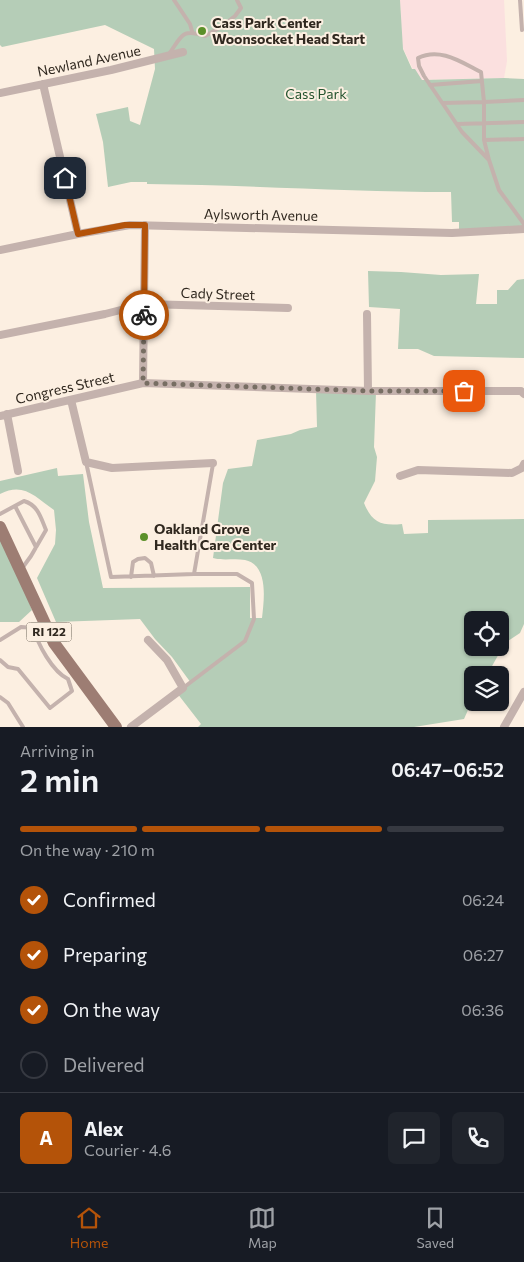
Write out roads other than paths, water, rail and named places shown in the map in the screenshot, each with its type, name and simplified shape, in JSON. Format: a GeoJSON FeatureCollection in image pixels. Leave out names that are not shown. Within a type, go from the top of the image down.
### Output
{"type":"FeatureCollection","features":[{"type":"Feature","properties":{"kind":"main road","name":"RI 122"},"geometry":{"type":"LineString","coordinates":[[0,527],[20,571],[38,624],[54,643],[72,676],[116,727]]}},
{"type":"Feature","properties":{"kind":"street","name":"Newland Avenue"},"geometry":{"type":"LineString","coordinates":[[0,93],[111,70],[183,52]]}},
{"type":"Feature","properties":{"kind":"street"},"geometry":{"type":"LineString","coordinates":[[43,84],[78,234]]}},
{"type":"Feature","properties":{"kind":"street","name":"Aylsworth Avenue"},"geometry":{"type":"LineString","coordinates":[[0,250],[125,225],[452,232],[524,229]]}},
{"type":"Feature","properties":{"kind":"street"},"geometry":{"type":"LineString","coordinates":[[143,383],[145,225]]}},
{"type":"Feature","properties":{"kind":"street","name":"Cady Street"},"geometry":{"type":"LineString","coordinates":[[0,334],[105,314],[144,304],[288,308]]}},
{"type":"Feature","properties":{"kind":"street"},"geometry":{"type":"LineString","coordinates":[[367,314],[368,391]]}},
{"type":"Feature","properties":{"kind":"street","name":"Congress Street"},"geometry":{"type":"LineString","coordinates":[[3,415],[143,383],[368,391],[521,391],[524,394]]}},
{"type":"Feature","properties":{"kind":"street"},"geometry":{"type":"LineString","coordinates":[[71,400],[86,462],[112,468],[213,463]]}},
{"type":"Feature","properties":{"kind":"street"},"geometry":{"type":"LineString","coordinates":[[3,415],[18,471]]}},
{"type":"Feature","properties":{"kind":"street"},"geometry":{"type":"LineString","coordinates":[[400,476],[418,470],[512,473],[523,467]]}},
{"type":"Feature","properties":{"kind":"street"},"geometry":{"type":"LineString","coordinates":[[131,727],[183,688],[167,660],[148,640]]}},
{"type":"Feature","properties":{"kind":"street"},"geometry":{"type":"LineString","coordinates":[[504,727],[524,692]]}},
{"type":"Feature","properties":{"kind":"lane"},"geometry":{"type":"LineString","coordinates":[[174,0],[190,24],[192,32]]}},
{"type":"Feature","properties":{"kind":"lane"},"geometry":{"type":"LineString","coordinates":[[168,56],[184,34],[192,32],[205,36],[235,16],[241,8],[237,0]]}},
{"type":"Feature","properties":{"kind":"lane"},"geometry":{"type":"LineString","coordinates":[[520,0],[522,30]]}},
{"type":"Feature","properties":{"kind":"lane"},"geometry":{"type":"LineString","coordinates":[[489,160],[457,124],[430,85],[419,66],[418,58],[425,54],[444,54],[481,72],[484,102],[484,140],[489,160],[498,190],[524,224]]}},
{"type":"Feature","properties":{"kind":"lane"},"geometry":{"type":"LineString","coordinates":[[430,85],[482,81]]}},
{"type":"Feature","properties":{"kind":"lane"},"geometry":{"type":"LineString","coordinates":[[443,103],[524,100]]}},
{"type":"Feature","properties":{"kind":"lane"},"geometry":{"type":"LineString","coordinates":[[457,124],[524,122]]}},
{"type":"Feature","properties":{"kind":"lane"},"geometry":{"type":"LineString","coordinates":[[484,140],[524,138]]}},
{"type":"Feature","properties":{"kind":"lane"},"geometry":{"type":"LineString","coordinates":[[86,462],[111,577],[237,574],[252,583],[254,620],[245,641],[183,688]]}},
{"type":"Feature","properties":{"kind":"lane"},"geometry":{"type":"LineString","coordinates":[[194,574],[213,463]]}},
{"type":"Feature","properties":{"kind":"lane"},"geometry":{"type":"LineString","coordinates":[[0,514],[24,501],[32,503],[41,516],[46,530],[20,571]]}},
{"type":"Feature","properties":{"kind":"lane"},"geometry":{"type":"LineString","coordinates":[[15,506],[36,547]]}},
{"type":"Feature","properties":{"kind":"lane"},"geometry":{"type":"LineString","coordinates":[[131,577],[133,562],[144,558],[152,563],[154,576]]}},
{"type":"Feature","properties":{"kind":"lane"},"geometry":{"type":"LineString","coordinates":[[0,640],[21,627],[38,624]]}},
{"type":"Feature","properties":{"kind":"lane"},"geometry":{"type":"LineString","coordinates":[[0,660],[8,667],[18,669],[50,708],[72,690],[72,676]]}},
{"type":"Feature","properties":{"kind":"lane"},"geometry":{"type":"LineString","coordinates":[[0,697],[8,703],[23,727]]}},
{"type":"Feature","properties":{"kind":"place","name":"Cass Park Center Woonsocket Head Start"},"geometry":{"type":"Point","coordinates":[202,31]}},
{"type":"Feature","properties":{"kind":"place","name":"Oakland Grove Health Care Center"},"geometry":{"type":"Point","coordinates":[144,537]}},
{"type":"Feature","properties":{"kind":"park label","name":"Cass Park"},"geometry":{"type":"Point","coordinates":[316,94]}}]}
